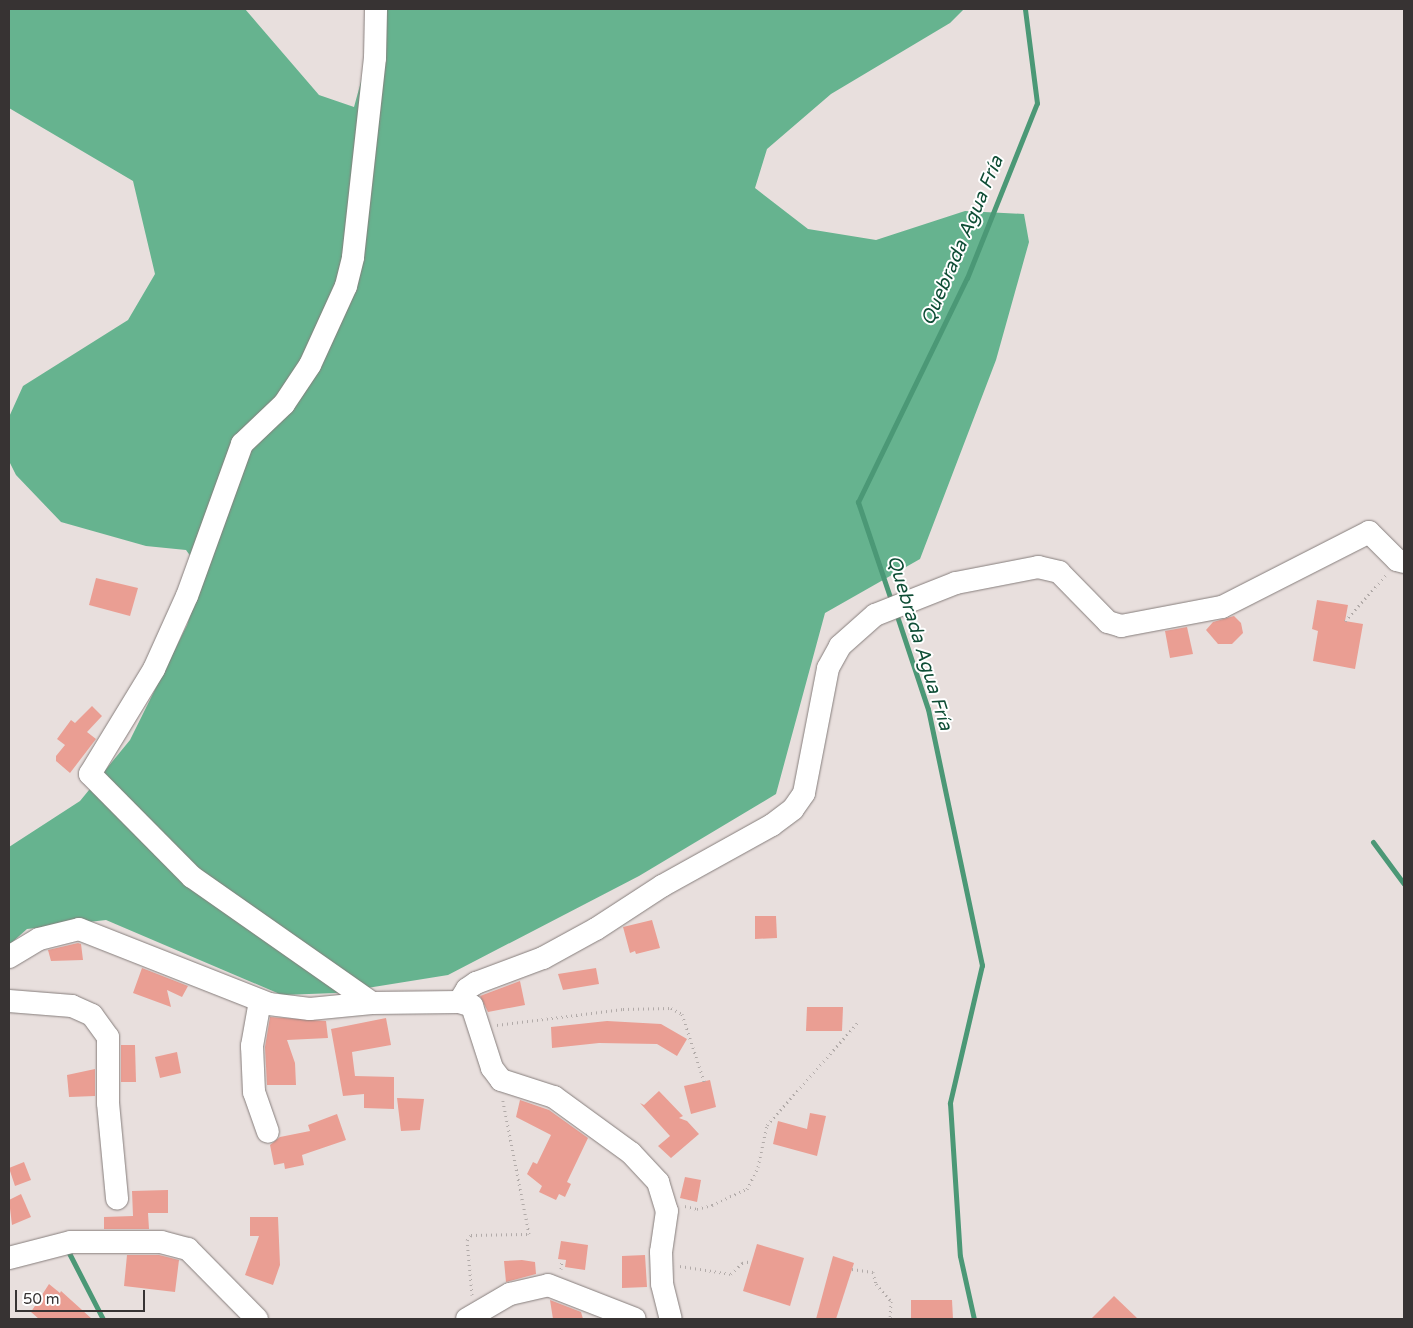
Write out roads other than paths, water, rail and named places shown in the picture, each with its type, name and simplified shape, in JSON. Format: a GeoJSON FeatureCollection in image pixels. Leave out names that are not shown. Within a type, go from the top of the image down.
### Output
{"type":"FeatureCollection","features":[{"type":"Feature","properties":{"kind":"street"},"geometry":{"type":"LineString","coordinates":[[372,1004],[192,877],[90,774],[154,669],[187,596],[242,444],[284,404],[310,365],[346,286],[353,257],[375,58],[376,9]]}},
{"type":"Feature","properties":{"kind":"street"},"geometry":{"type":"LineString","coordinates":[[459,1002],[467,989],[476,983],[543,958],[596,929],[662,886],[772,825],[793,809],[804,793],[828,668],[840,646],[875,615],[956,583],[1038,567],[1059,572],[1108,622],[1121,626],[1222,607],[1362,534],[1376,535],[1401,561]]}},
{"type":"Feature","properties":{"kind":"street"},"geometry":{"type":"LineString","coordinates":[[9,958],[39,940],[79,930],[260,1001],[310,1009],[372,1004],[459,1002],[472,1006],[482,1029],[492,1068],[500,1080],[554,1097],[616,1141],[658,1182],[667,1211],[660,1260],[662,1284],[671,1319]]}},
{"type":"Feature","properties":{"kind":"street"},"geometry":{"type":"LineString","coordinates":[[9,1001],[72,1006],[92,1015],[108,1038],[108,1103],[117,1199]]}},
{"type":"Feature","properties":{"kind":"street"},"geometry":{"type":"LineString","coordinates":[[260,1001],[252,1046],[254,1092],[268,1132]]}},
{"type":"Feature","properties":{"kind":"street"},"geometry":{"type":"LineString","coordinates":[[9,1258],[71,1242],[161,1242],[188,1249],[256,1319]]}},
{"type":"Feature","properties":{"kind":"street"},"geometry":{"type":"LineString","coordinates":[[470,1318],[510,1294],[548,1285],[635,1319]]}},
{"type":"Feature","properties":{"kind":"waterway","name":"Quebrada Agua Fría"},"geometry":{"type":"LineString","coordinates":[[892,603],[858,502],[967,278],[1037,103],[1025,9]]}},
{"type":"Feature","properties":{"kind":"waterway","name":"Quebrada Agua Fría"},"geometry":{"type":"LineString","coordinates":[[896,613],[928,709],[982,965],[950,1103],[960,1256],[974,1319]]}},
{"type":"Feature","properties":{"kind":"waterway"},"geometry":{"type":"LineString","coordinates":[[1373,842],[1404,884]]}},
{"type":"Feature","properties":{"kind":"waterway"},"geometry":{"type":"LineString","coordinates":[[68,1251],[103,1319]]}}]}
